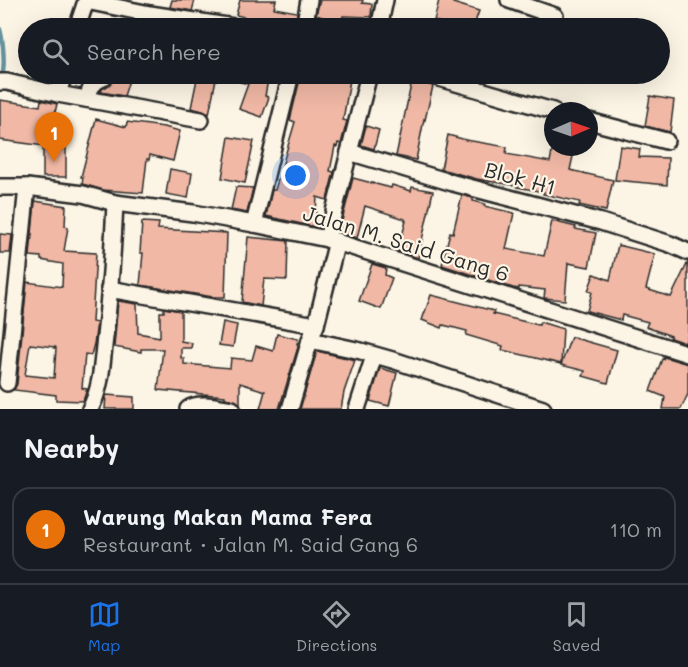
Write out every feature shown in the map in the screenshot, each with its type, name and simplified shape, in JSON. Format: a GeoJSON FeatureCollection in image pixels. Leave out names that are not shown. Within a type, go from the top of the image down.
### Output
{"type":"FeatureCollection","features":[{"type":"Feature","properties":{"kind":"street"},"geometry":{"type":"LineString","coordinates":[[80,18],[85,0],[176,18]]}},
{"type":"Feature","properties":{"kind":"street"},"geometry":{"type":"LineString","coordinates":[[306,18],[309,0]]}},
{"type":"Feature","properties":{"kind":"street"},"geometry":{"type":"LineString","coordinates":[[381,18],[385,0]]}},
{"type":"Feature","properties":{"kind":"street"},"geometry":{"type":"LineString","coordinates":[[509,0],[555,16]]}},
{"type":"Feature","properties":{"kind":"street"},"geometry":{"type":"LineString","coordinates":[[4,82],[201,120]]}},
{"type":"Feature","properties":{"kind":"street"},"geometry":{"type":"LineString","coordinates":[[58,94],[61,84]]}},
{"type":"Feature","properties":{"kind":"street"},"geometry":{"type":"LineString","coordinates":[[87,99],[93,84]]}},
{"type":"Feature","properties":{"kind":"street"},"geometry":{"type":"LineString","coordinates":[[254,224],[289,84]]}},
{"type":"Feature","properties":{"kind":"street"},"geometry":{"type":"LineString","coordinates":[[290,409],[316,325],[350,152],[367,84]]}},
{"type":"Feature","properties":{"kind":"street"},"geometry":{"type":"LineString","coordinates":[[460,84],[544,108]]}},
{"type":"Feature","properties":{"kind":"street"},"geometry":{"type":"LineString","coordinates":[[598,123],[666,141]]}},
{"type":"Feature","properties":{"kind":"street","name":"Blok H1"},"geometry":{"type":"LineString","coordinates":[[350,152],[453,183],[601,222],[683,250]]}},
{"type":"Feature","properties":{"kind":"street","name":"Jalan M. Said Gang 6"},"geometry":{"type":"LineString","coordinates":[[0,187],[27,187],[83,194],[115,203],[254,224],[332,240],[688,354]]}},
{"type":"Feature","properties":{"kind":"street"},"geometry":{"type":"LineString","coordinates":[[7,383],[27,187]]}},
{"type":"Feature","properties":{"kind":"street"},"geometry":{"type":"LineString","coordinates":[[90,409],[96,399],[98,388],[109,289],[115,203]]}},
{"type":"Feature","properties":{"kind":"street"},"geometry":{"type":"LineString","coordinates":[[109,289],[316,325]]}},
{"type":"Feature","properties":{"kind":"street"},"geometry":{"type":"LineString","coordinates":[[310,340],[396,361],[543,409]]}},
{"type":"Feature","properties":{"kind":"street"},"geometry":{"type":"LineString","coordinates":[[357,409],[374,356]]}},
{"type":"Feature","properties":{"kind":"street"},"geometry":{"type":"LineString","coordinates":[[188,409],[192,406],[203,405],[232,409]]}},
{"type":"Feature","properties":{"kind":"building"},"geometry":{"type":"Polygon","coordinates":[[[172,0],[195,0],[192,11],[170,7],[172,0]]]}},
{"type":"Feature","properties":{"kind":"building"},"geometry":{"type":"Polygon","coordinates":[[[240,0],[276,0],[274,8],[297,12],[296,18],[248,18],[236,15],[240,0]]]}},
{"type":"Feature","properties":{"kind":"building"},"geometry":{"type":"Polygon","coordinates":[[[320,0],[363,0],[362,3],[372,4],[371,17],[325,18],[316,15],[320,0]]]}},
{"type":"Feature","properties":{"kind":"building"},"geometry":{"type":"Polygon","coordinates":[[[439,0],[454,0],[453,3],[479,11],[477,18],[435,18],[439,0]]]}},
{"type":"Feature","properties":{"kind":"building"},"geometry":{"type":"Polygon","coordinates":[[[110,84],[128,84],[124,96],[101,92],[110,84]]]}},
{"type":"Feature","properties":{"kind":"building"},"geometry":{"type":"Polygon","coordinates":[[[196,84],[215,84],[209,114],[191,108],[196,84]]]}},
{"type":"Feature","properties":{"kind":"building"},"geometry":{"type":"Polygon","coordinates":[[[248,84],[267,84],[265,96],[269,97],[262,117],[239,109],[248,84]]]}},
{"type":"Feature","properties":{"kind":"building"},"geometry":{"type":"Polygon","coordinates":[[[299,84],[349,84],[343,120],[347,121],[341,144],[338,143],[337,147],[335,146],[330,171],[334,172],[327,200],[317,197],[315,227],[266,216],[272,190],[275,190],[295,122],[290,120],[299,84]]]}},
{"type":"Feature","properties":{"kind":"building"},"geometry":{"type":"Polygon","coordinates":[[[411,84],[433,86],[416,160],[396,156],[411,84]]]}},
{"type":"Feature","properties":{"kind":"building"},"geometry":{"type":"Polygon","coordinates":[[[650,96],[674,100],[670,132],[645,126],[650,96]]]}},
{"type":"Feature","properties":{"kind":"building"},"geometry":{"type":"Polygon","coordinates":[[[0,100],[40,106],[41,100],[57,104],[47,146],[66,146],[66,177],[43,177],[43,146],[45,146],[0,140],[0,100]]]}},
{"type":"Feature","properties":{"kind":"building"},"geometry":{"type":"Polygon","coordinates":[[[96,119],[126,127],[127,122],[180,131],[173,161],[150,155],[149,160],[147,159],[143,193],[103,190],[82,184],[83,177],[81,177],[96,119]]]}},
{"type":"Feature","properties":{"kind":"building"},"geometry":{"type":"Polygon","coordinates":[[[366,126],[379,130],[374,149],[361,145],[366,126]]]}},
{"type":"Feature","properties":{"kind":"building"},"geometry":{"type":"Polygon","coordinates":[[[448,135],[507,147],[506,154],[550,162],[551,156],[573,156],[570,170],[613,180],[606,211],[579,205],[580,202],[543,194],[544,192],[477,179],[441,169],[448,135]]]}},
{"type":"Feature","properties":{"kind":"building"},"geometry":{"type":"Polygon","coordinates":[[[229,137],[254,141],[245,183],[222,178],[229,137]]]}},
{"type":"Feature","properties":{"kind":"building"},"geometry":{"type":"Polygon","coordinates":[[[620,146],[640,149],[639,157],[668,158],[667,185],[615,180],[620,146]]]}},
{"type":"Feature","properties":{"kind":"building"},"geometry":{"type":"Polygon","coordinates":[[[170,169],[192,173],[188,198],[166,194],[170,169]]]}},
{"type":"Feature","properties":{"kind":"building"},"geometry":{"type":"Polygon","coordinates":[[[353,178],[391,188],[392,185],[411,191],[412,187],[433,191],[418,258],[398,251],[405,219],[365,206],[357,238],[339,232],[353,178]]]}},
{"type":"Feature","properties":{"kind":"building"},"geometry":{"type":"Polygon","coordinates":[[[236,187],[253,188],[247,213],[231,210],[236,187]]]}},
{"type":"Feature","properties":{"kind":"building"},"geometry":{"type":"Polygon","coordinates":[[[462,195],[485,204],[484,206],[514,213],[506,249],[544,256],[552,221],[596,233],[589,267],[568,263],[565,300],[544,298],[545,290],[513,288],[442,265],[462,195]]]}},
{"type":"Feature","properties":{"kind":"building"},"geometry":{"type":"Polygon","coordinates":[[[35,201],[66,206],[65,226],[68,227],[64,251],[96,253],[92,322],[97,323],[91,355],[85,354],[82,388],[87,389],[83,401],[56,400],[56,395],[14,390],[17,384],[27,282],[62,287],[63,264],[30,256],[35,201]],[[30,344],[25,375],[54,378],[55,347],[30,344]]]}},
{"type":"Feature","properties":{"kind":"building"},"geometry":{"type":"Polygon","coordinates":[[[142,222],[159,223],[158,229],[227,233],[225,297],[140,285],[143,253],[140,253],[142,222]]]}},
{"type":"Feature","properties":{"kind":"building"},"geometry":{"type":"Polygon","coordinates":[[[0,234],[12,235],[10,253],[0,253],[0,234]]]}},
{"type":"Feature","properties":{"kind":"building"},"geometry":{"type":"Polygon","coordinates":[[[248,237],[288,241],[287,280],[264,279],[261,306],[242,302],[248,237]]]}},
{"type":"Feature","properties":{"kind":"building"},"geometry":{"type":"Polygon","coordinates":[[[618,245],[655,254],[646,289],[671,297],[688,262],[688,334],[685,343],[646,327],[648,322],[622,315],[621,320],[587,311],[592,292],[588,291],[594,274],[610,280],[618,245]]]}},
{"type":"Feature","properties":{"kind":"building"},"geometry":{"type":"Polygon","coordinates":[[[372,264],[386,268],[385,275],[392,278],[381,309],[359,301],[372,264]]]}},
{"type":"Feature","properties":{"kind":"building"},"geometry":{"type":"Polygon","coordinates":[[[431,295],[494,311],[493,314],[539,325],[540,322],[563,329],[561,364],[502,350],[503,346],[466,335],[467,331],[443,325],[442,328],[422,320],[431,295]]]}},
{"type":"Feature","properties":{"kind":"building"},"geometry":{"type":"Polygon","coordinates":[[[118,301],[137,304],[138,333],[160,337],[160,312],[164,312],[164,308],[181,311],[181,341],[192,343],[191,348],[181,348],[181,358],[184,358],[184,364],[230,368],[231,358],[252,360],[256,346],[273,351],[277,334],[298,339],[297,344],[299,344],[279,409],[260,409],[265,391],[240,383],[240,404],[225,396],[158,390],[163,349],[141,349],[141,352],[114,347],[118,301]]]}},
{"type":"Feature","properties":{"kind":"building"},"geometry":{"type":"Polygon","coordinates":[[[223,322],[237,325],[233,347],[219,345],[223,322]]]}},
{"type":"Feature","properties":{"kind":"building"},"geometry":{"type":"Polygon","coordinates":[[[571,337],[617,350],[608,383],[583,376],[585,371],[561,365],[571,337]]]}},
{"type":"Feature","properties":{"kind":"building"},"geometry":{"type":"Polygon","coordinates":[[[317,351],[355,360],[341,409],[300,409],[317,351]]]}},
{"type":"Feature","properties":{"kind":"building"},"geometry":{"type":"Polygon","coordinates":[[[664,357],[688,364],[688,394],[681,409],[663,409],[665,397],[650,391],[664,357]]]}},
{"type":"Feature","properties":{"kind":"building"},"geometry":{"type":"Polygon","coordinates":[[[380,368],[397,373],[389,406],[370,401],[380,368]]]}},
{"type":"Feature","properties":{"kind":"building"},"geometry":{"type":"Polygon","coordinates":[[[106,395],[134,397],[134,409],[105,409],[106,395]]]}},
{"type":"Feature","properties":{"kind":"waterway"},"geometry":{"type":"LineString","coordinates":[[0,29],[4,62],[1,79]]}},
{"type":"Feature","properties":{"kind":"place","name":"Warung Makan Mama Fera"},"geometry":{"type":"Point","coordinates":[54,162]}}]}
